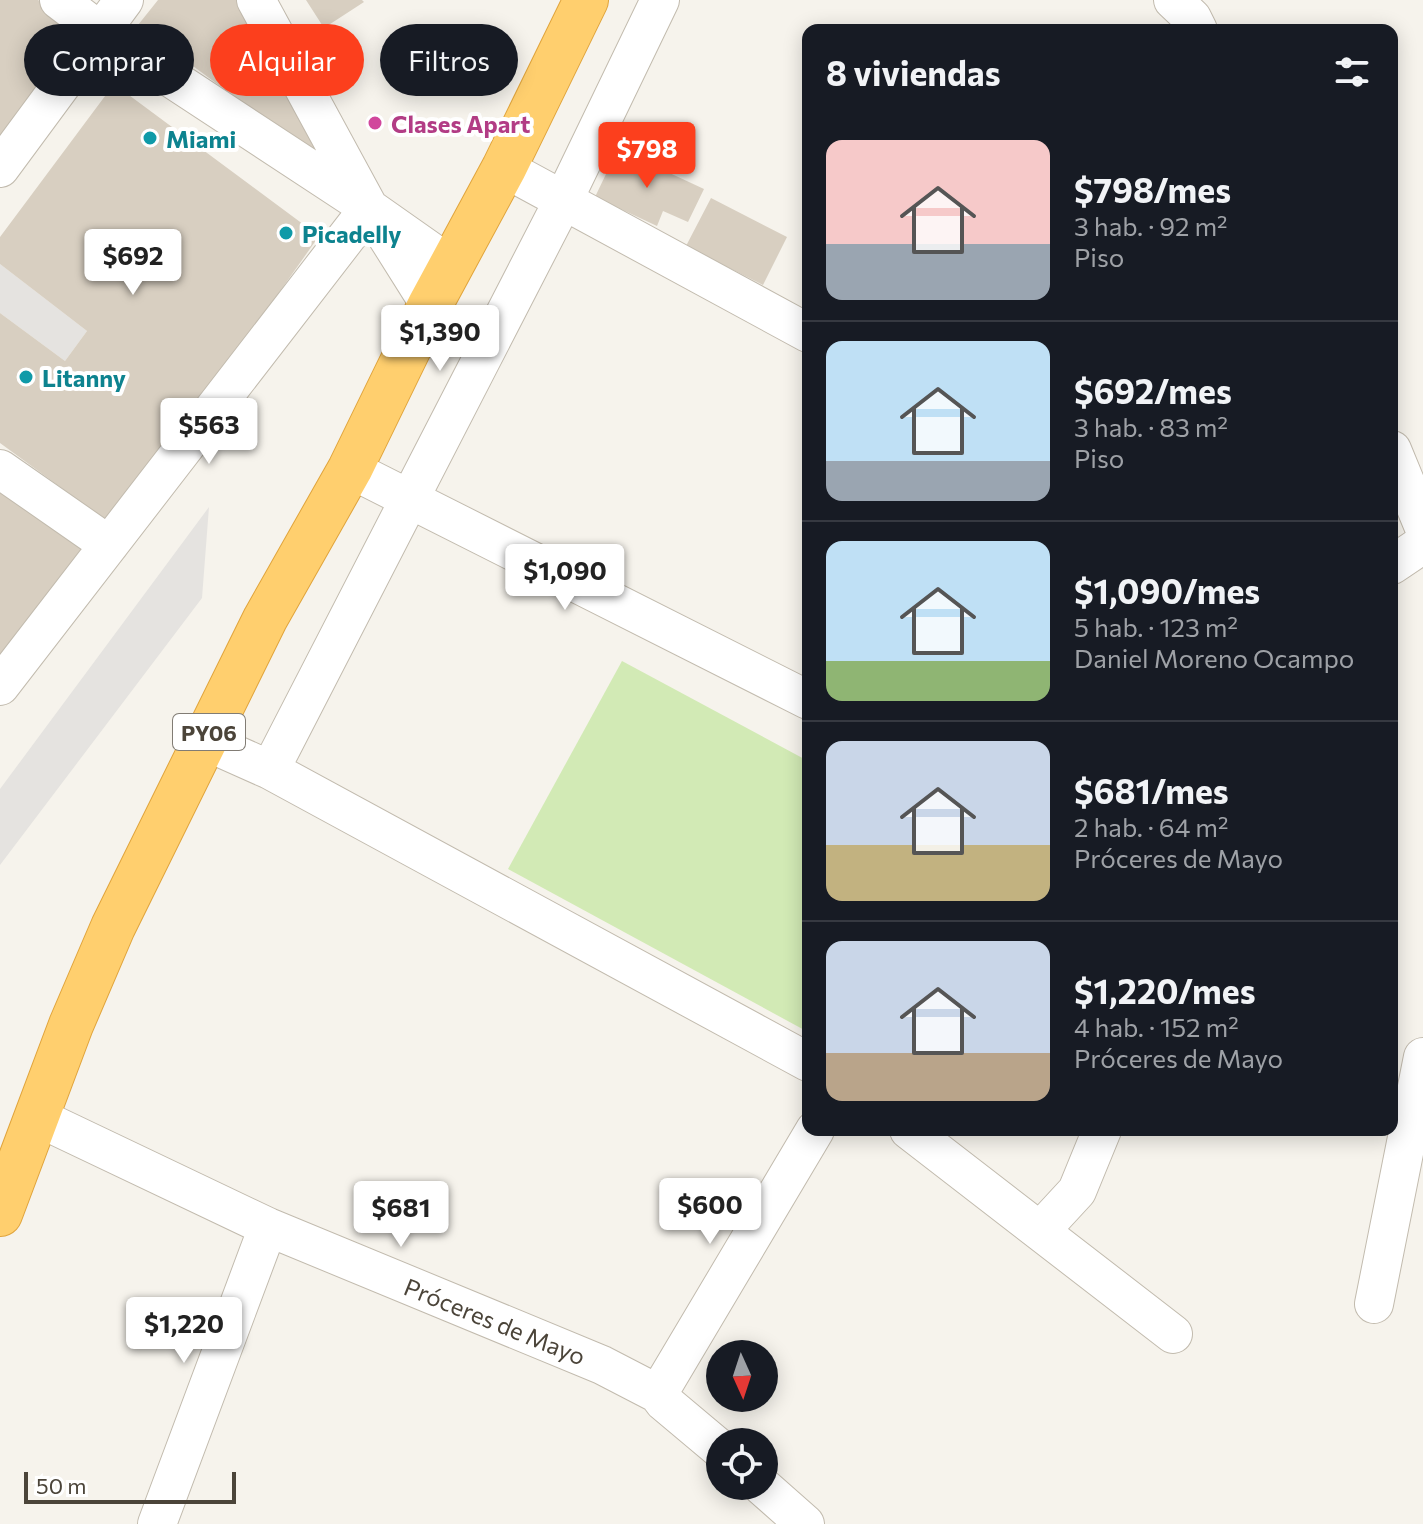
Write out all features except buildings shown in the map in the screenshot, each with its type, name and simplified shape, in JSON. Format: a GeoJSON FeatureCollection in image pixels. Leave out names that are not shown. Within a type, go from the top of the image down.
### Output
{"type":"FeatureCollection","features":[{"type":"Feature","properties":{"kind":"highway","name":"PY06"},"geometry":{"type":"LineString","coordinates":[[0,1214],[71,1025],[113,927],[265,619],[350,469],[586,0]]}},
{"type":"Feature","properties":{"kind":"street"},"geometry":{"type":"LineString","coordinates":[[59,0],[90,24]]}},
{"type":"Feature","properties":{"kind":"street"},"geometry":{"type":"LineString","coordinates":[[107,24],[124,0]]}},
{"type":"Feature","properties":{"kind":"street"},"geometry":{"type":"LineString","coordinates":[[256,0],[369,208],[430,305]]}},
{"type":"Feature","properties":{"kind":"street"},"geometry":{"type":"LineString","coordinates":[[270,770],[563,201],[660,0]]}},
{"type":"Feature","properties":{"kind":"street"},"geometry":{"type":"LineString","coordinates":[[1173,0],[1195,24]]}},
{"type":"Feature","properties":{"kind":"street"},"geometry":{"type":"LineString","coordinates":[[194,93],[450,265]]}},
{"type":"Feature","properties":{"kind":"street"},"geometry":{"type":"LineString","coordinates":[[0,168],[53,96]]}},
{"type":"Feature","properties":{"kind":"street"},"geometry":{"type":"LineString","coordinates":[[504,168],[802,330]]}},
{"type":"Feature","properties":{"kind":"street"},"geometry":{"type":"LineString","coordinates":[[0,686],[369,208]]}},
{"type":"Feature","properties":{"kind":"street"},"geometry":{"type":"LineString","coordinates":[[1398,465],[1423,525]]}},
{"type":"Feature","properties":{"kind":"street"},"geometry":{"type":"LineString","coordinates":[[0,469],[109,545]]}},
{"type":"Feature","properties":{"kind":"street"},"geometry":{"type":"LineString","coordinates":[[350,469],[802,696]]}},
{"type":"Feature","properties":{"kind":"street"},"geometry":{"type":"LineString","coordinates":[[1398,561],[1423,544]]}},
{"type":"Feature","properties":{"kind":"street"},"geometry":{"type":"LineString","coordinates":[[205,741],[270,770],[802,1059]]}},
{"type":"Feature","properties":{"kind":"street"},"geometry":{"type":"LineString","coordinates":[[1374,1304],[1417,1121],[1423,1057]]}},
{"type":"Feature","properties":{"kind":"street","name":"Próceres de Mayo"},"geometry":{"type":"LineString","coordinates":[[37,1117],[268,1227],[602,1365],[661,1398],[706,1437]]}},
{"type":"Feature","properties":{"kind":"street"},"geometry":{"type":"LineString","coordinates":[[661,1398],[812,1136]]}},
{"type":"Feature","properties":{"kind":"street"},"geometry":{"type":"LineString","coordinates":[[917,1136],[1173,1334]]}},
{"type":"Feature","properties":{"kind":"street"},"geometry":{"type":"LineString","coordinates":[[1041,1230],[1077,1191],[1100,1136]]}},
{"type":"Feature","properties":{"kind":"street"},"geometry":{"type":"LineString","coordinates":[[157,1524],[268,1227]]}},
{"type":"Feature","properties":{"kind":"street"},"geometry":{"type":"LineString","coordinates":[[778,1500],[805,1524]]}},
{"type":"Feature","properties":{"kind":"green space"},"geometry":{"type":"Polygon","coordinates":[[[622,661],[802,758],[802,1029],[508,869],[622,661]]]}},
{"type":"Feature","properties":{"kind":"shaded area"},"geometry":{"type":"Polygon","coordinates":[[[0,264],[87,331],[65,361],[0,313],[0,264]]]}},
{"type":"Feature","properties":{"kind":"shaded area"},"geometry":{"type":"Polygon","coordinates":[[[209,507],[202,598],[0,865],[0,789],[209,507]]]}},
{"type":"Feature","properties":{"kind":"place","name":"Clases Apart"},"geometry":{"type":"Point","coordinates":[375,123]}},
{"type":"Feature","properties":{"kind":"place","name":"Miami"},"geometry":{"type":"Point","coordinates":[150,138]}},
{"type":"Feature","properties":{"kind":"place","name":"Picadelly"},"geometry":{"type":"Point","coordinates":[286,233]}},
{"type":"Feature","properties":{"kind":"place","name":"Litanny"},"geometry":{"type":"Point","coordinates":[26,377]}}]}
